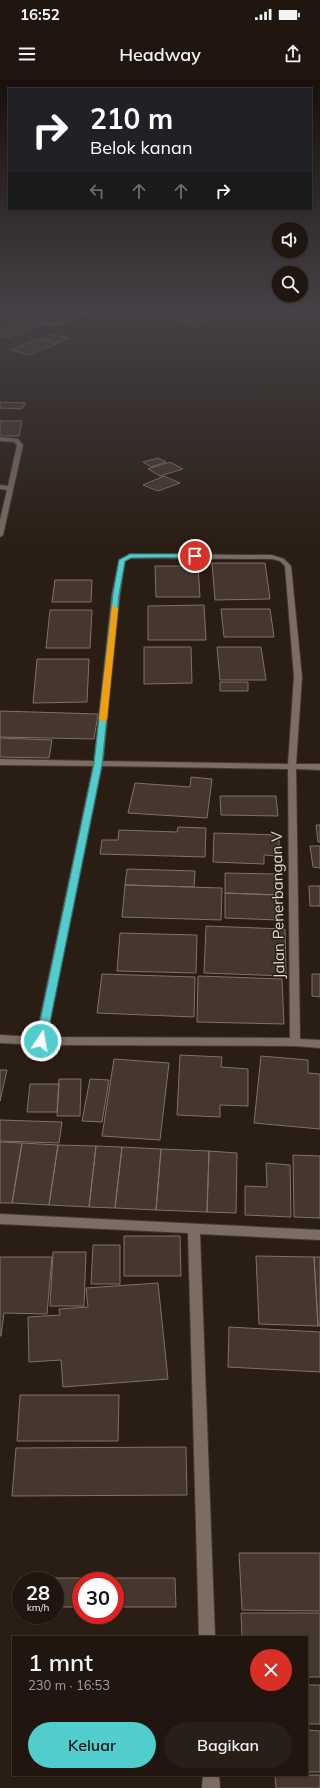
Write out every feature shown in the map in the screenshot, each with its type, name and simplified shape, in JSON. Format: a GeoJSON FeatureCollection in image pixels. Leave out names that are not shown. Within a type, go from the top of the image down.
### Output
{"type":"FeatureCollection","features":[{"type":"Feature","properties":{"kind":"street"},"geometry":{"type":"LineString","coordinates":[[0,438],[16,440],[20,445],[0,535]]}},
{"type":"Feature","properties":{"kind":"street"},"geometry":{"type":"LineString","coordinates":[[0,488],[10,488]]}},
{"type":"Feature","properties":{"kind":"street","name":"Jalan Penerbangan V"},"geometry":{"type":"LineString","coordinates":[[98,764],[116,594],[122,560],[130,556],[272,557],[282,560],[288,566],[298,677],[292,768],[295,1042]]}},
{"type":"Feature","properties":{"kind":"street"},"geometry":{"type":"LineString","coordinates":[[0,762],[292,768],[320,767]]}},
{"type":"Feature","properties":{"kind":"street"},"geometry":{"type":"LineString","coordinates":[[41,1041],[98,764]]}},
{"type":"Feature","properties":{"kind":"street"},"geometry":{"type":"LineString","coordinates":[[0,1039],[41,1041],[295,1042],[320,1044]]}},
{"type":"Feature","properties":{"kind":"street"},"geometry":{"type":"LineString","coordinates":[[0,1219],[320,1235]]}},
{"type":"Feature","properties":{"kind":"street"},"geometry":{"type":"LineString","coordinates":[[194,1229],[207,1636]]}},
{"type":"Feature","properties":{"kind":"street"},"geometry":{"type":"LineString","coordinates":[[211,1776],[211,1788]]}},
{"type":"Feature","properties":{"kind":"building"},"geometry":{"type":"Polygon","coordinates":[[[0,402],[26,403],[22,409],[0,408],[0,402]]]}},
{"type":"Feature","properties":{"kind":"building"},"geometry":{"type":"Polygon","coordinates":[[[0,421],[22,421],[19,436],[0,436],[0,421]]]}},
{"type":"Feature","properties":{"kind":"building"},"geometry":{"type":"Polygon","coordinates":[[[158,458],[166,462],[151,467],[143,462],[158,458]]]}},
{"type":"Feature","properties":{"kind":"building"},"geometry":{"type":"Polygon","coordinates":[[[170,462],[183,469],[160,476],[148,469],[170,462]]]}},
{"type":"Feature","properties":{"kind":"building"},"geometry":{"type":"Polygon","coordinates":[[[164,476],[180,483],[158,491],[143,485],[164,476]]]}},
{"type":"Feature","properties":{"kind":"building"},"geometry":{"type":"Polygon","coordinates":[[[212,563],[265,563],[270,599],[215,600],[212,563]]]}},
{"type":"Feature","properties":{"kind":"building"},"geometry":{"type":"Polygon","coordinates":[[[155,566],[198,566],[200,597],[156,597],[155,566]]]}},
{"type":"Feature","properties":{"kind":"building"},"geometry":{"type":"Polygon","coordinates":[[[55,580],[92,580],[91,602],[52,602],[55,580]]]}},
{"type":"Feature","properties":{"kind":"building"},"geometry":{"type":"Polygon","coordinates":[[[204,605],[206,640],[148,640],[148,606],[204,605]]]}},
{"type":"Feature","properties":{"kind":"building"},"geometry":{"type":"Polygon","coordinates":[[[221,609],[270,609],[274,637],[224,637],[221,609]]]}},
{"type":"Feature","properties":{"kind":"building"},"geometry":{"type":"Polygon","coordinates":[[[50,610],[92,610],[90,648],[46,648],[50,610]]]}},
{"type":"Feature","properties":{"kind":"building"},"geometry":{"type":"Polygon","coordinates":[[[144,647],[191,647],[192,683],[144,684],[144,647]]]}},
{"type":"Feature","properties":{"kind":"building"},"geometry":{"type":"Polygon","coordinates":[[[217,647],[261,647],[266,680],[220,680],[217,647]]]}},
{"type":"Feature","properties":{"kind":"building"},"geometry":{"type":"Polygon","coordinates":[[[37,659],[89,659],[87,702],[33,703],[37,659]]]}},
{"type":"Feature","properties":{"kind":"building"},"geometry":{"type":"Polygon","coordinates":[[[220,682],[248,682],[248,691],[220,691],[220,682]]]}},
{"type":"Feature","properties":{"kind":"building"},"geometry":{"type":"Polygon","coordinates":[[[0,711],[98,714],[94,739],[0,737],[0,711]]]}},
{"type":"Feature","properties":{"kind":"building"},"geometry":{"type":"Polygon","coordinates":[[[0,738],[52,740],[49,758],[0,757],[0,738]]]}},
{"type":"Feature","properties":{"kind":"building"},"geometry":{"type":"Polygon","coordinates":[[[191,777],[212,779],[207,818],[128,813],[135,783],[190,787],[191,777]]]}},
{"type":"Feature","properties":{"kind":"building"},"geometry":{"type":"Polygon","coordinates":[[[220,796],[276,796],[278,816],[221,815],[220,796]]]}},
{"type":"Feature","properties":{"kind":"building"},"geometry":{"type":"Polygon","coordinates":[[[316,825],[320,825],[320,842],[318,842],[316,825]]]}},
{"type":"Feature","properties":{"kind":"building"},"geometry":{"type":"Polygon","coordinates":[[[178,827],[206,828],[205,857],[100,854],[102,840],[118,840],[119,830],[177,832],[178,827]]]}},
{"type":"Feature","properties":{"kind":"building"},"geometry":{"type":"Polygon","coordinates":[[[214,833],[279,835],[279,856],[264,855],[264,864],[213,862],[214,833]]]}},
{"type":"Feature","properties":{"kind":"building"},"geometry":{"type":"Polygon","coordinates":[[[310,846],[320,846],[320,868],[313,867],[310,846]]]}},
{"type":"Feature","properties":{"kind":"building"},"geometry":{"type":"Polygon","coordinates":[[[127,869],[195,871],[194,887],[125,885],[127,869]]]}},
{"type":"Feature","properties":{"kind":"building"},"geometry":{"type":"Polygon","coordinates":[[[225,873],[277,874],[278,895],[225,893],[225,873]]]}},
{"type":"Feature","properties":{"kind":"building"},"geometry":{"type":"Polygon","coordinates":[[[125,885],[222,888],[221,920],[122,917],[125,885]]]}},
{"type":"Feature","properties":{"kind":"building"},"geometry":{"type":"Polygon","coordinates":[[[309,886],[320,886],[320,906],[310,906],[309,886]]]}},
{"type":"Feature","properties":{"kind":"building"},"geometry":{"type":"Polygon","coordinates":[[[225,893],[278,895],[279,920],[225,918],[225,893]]]}},
{"type":"Feature","properties":{"kind":"building"},"geometry":{"type":"Polygon","coordinates":[[[206,926],[285,929],[286,976],[204,973],[206,926]]]}},
{"type":"Feature","properties":{"kind":"building"},"geometry":{"type":"Polygon","coordinates":[[[120,933],[197,935],[196,973],[117,971],[120,933]]]}},
{"type":"Feature","properties":{"kind":"building"},"geometry":{"type":"Polygon","coordinates":[[[102,974],[195,977],[194,1017],[97,1013],[102,974]]]}},
{"type":"Feature","properties":{"kind":"building"},"geometry":{"type":"Polygon","coordinates":[[[312,974],[320,974],[320,997],[312,996],[312,974]]]}},
{"type":"Feature","properties":{"kind":"building"},"geometry":{"type":"Polygon","coordinates":[[[198,976],[282,979],[284,1024],[197,1022],[198,976]]]}},
{"type":"Feature","properties":{"kind":"building"},"geometry":{"type":"Polygon","coordinates":[[[180,1055],[222,1057],[221,1067],[248,1069],[248,1106],[220,1105],[220,1117],[177,1115],[180,1055]]]}},
{"type":"Feature","properties":{"kind":"building"},"geometry":{"type":"Polygon","coordinates":[[[261,1056],[308,1060],[308,1073],[320,1074],[320,1129],[254,1123],[261,1056]]]}},
{"type":"Feature","properties":{"kind":"building"},"geometry":{"type":"Polygon","coordinates":[[[114,1059],[169,1063],[160,1140],[102,1136],[114,1059]]]}},
{"type":"Feature","properties":{"kind":"building"},"geometry":{"type":"Polygon","coordinates":[[[0,1070],[7,1070],[0,1101],[0,1070]]]}},
{"type":"Feature","properties":{"kind":"building"},"geometry":{"type":"Polygon","coordinates":[[[59,1079],[81,1079],[80,1116],[57,1116],[59,1079]]]}},
{"type":"Feature","properties":{"kind":"building"},"geometry":{"type":"Polygon","coordinates":[[[90,1079],[109,1080],[102,1122],[82,1121],[90,1079]]]}},
{"type":"Feature","properties":{"kind":"building"},"geometry":{"type":"Polygon","coordinates":[[[30,1084],[59,1084],[57,1112],[27,1112],[30,1084]]]}},
{"type":"Feature","properties":{"kind":"building"},"geometry":{"type":"Polygon","coordinates":[[[0,1120],[62,1122],[59,1143],[0,1141],[0,1120]]]}},
{"type":"Feature","properties":{"kind":"building"},"geometry":{"type":"Polygon","coordinates":[[[0,1142],[22,1143],[12,1203],[0,1203],[0,1142]]]}},
{"type":"Feature","properties":{"kind":"building"},"geometry":{"type":"Polygon","coordinates":[[[22,1143],[58,1145],[49,1205],[12,1203],[22,1143]]]}},
{"type":"Feature","properties":{"kind":"building"},"geometry":{"type":"Polygon","coordinates":[[[58,1145],[96,1146],[89,1207],[49,1205],[58,1145]]]}},
{"type":"Feature","properties":{"kind":"building"},"geometry":{"type":"Polygon","coordinates":[[[96,1146],[122,1147],[115,1208],[89,1207],[96,1146]]]}},
{"type":"Feature","properties":{"kind":"building"},"geometry":{"type":"Polygon","coordinates":[[[122,1147],[161,1149],[156,1210],[115,1208],[122,1147]]]}},
{"type":"Feature","properties":{"kind":"building"},"geometry":{"type":"Polygon","coordinates":[[[161,1149],[209,1151],[207,1212],[156,1210],[161,1149]]]}},
{"type":"Feature","properties":{"kind":"building"},"geometry":{"type":"Polygon","coordinates":[[[209,1151],[237,1153],[236,1213],[207,1212],[209,1151]]]}},
{"type":"Feature","properties":{"kind":"building"},"geometry":{"type":"Polygon","coordinates":[[[293,1155],[320,1156],[320,1218],[294,1217],[293,1155]]]}},
{"type":"Feature","properties":{"kind":"building"},"geometry":{"type":"Polygon","coordinates":[[[266,1163],[290,1165],[291,1217],[245,1215],[245,1186],[267,1187],[266,1163]]]}},
{"type":"Feature","properties":{"kind":"building"},"geometry":{"type":"Polygon","coordinates":[[[124,1236],[180,1236],[181,1276],[124,1276],[124,1236]]]}},
{"type":"Feature","properties":{"kind":"building"},"geometry":{"type":"Polygon","coordinates":[[[93,1245],[120,1245],[120,1284],[91,1284],[93,1245]]]}},
{"type":"Feature","properties":{"kind":"building"},"geometry":{"type":"Polygon","coordinates":[[[53,1252],[86,1252],[84,1306],[50,1306],[53,1252]]]}},
{"type":"Feature","properties":{"kind":"building"},"geometry":{"type":"Polygon","coordinates":[[[256,1256],[314,1257],[318,1326],[259,1324],[256,1256]]]}},
{"type":"Feature","properties":{"kind":"building"},"geometry":{"type":"Polygon","coordinates":[[[0,1257],[52,1257],[47,1314],[4,1313],[1,1336],[0,1336],[0,1257]]]}},
{"type":"Feature","properties":{"kind":"building"},"geometry":{"type":"Polygon","coordinates":[[[314,1257],[320,1257],[320,1326],[318,1326],[314,1257]]]}},
{"type":"Feature","properties":{"kind":"building"},"geometry":{"type":"Polygon","coordinates":[[[158,1283],[168,1379],[63,1387],[61,1360],[29,1362],[28,1317],[60,1315],[59,1309],[88,1307],[86,1288],[158,1283]]]}},
{"type":"Feature","properties":{"kind":"building"},"geometry":{"type":"Polygon","coordinates":[[[229,1327],[320,1332],[320,1372],[228,1367],[229,1327]]]}},
{"type":"Feature","properties":{"kind":"building"},"geometry":{"type":"Polygon","coordinates":[[[20,1395],[119,1395],[118,1441],[17,1441],[20,1395]]]}},
{"type":"Feature","properties":{"kind":"building"},"geometry":{"type":"Polygon","coordinates":[[[186,1447],[187,1495],[12,1496],[16,1448],[186,1447]]]}},
{"type":"Feature","properties":{"kind":"building"},"geometry":{"type":"Polygon","coordinates":[[[239,1553],[320,1553],[320,1611],[242,1610],[239,1553]]]}},
{"type":"Feature","properties":{"kind":"building"},"geometry":{"type":"Polygon","coordinates":[[[64,1578],[72,1578],[72,1607],[64,1607],[64,1578]]]}},
{"type":"Feature","properties":{"kind":"building"},"geometry":{"type":"Polygon","coordinates":[[[124,1578],[175,1578],[176,1607],[124,1607],[124,1578]]]}},
{"type":"Feature","properties":{"kind":"building"},"geometry":{"type":"Polygon","coordinates":[[[241,1613],[320,1613],[320,1677],[308,1677],[308,1636],[242,1636],[241,1613]]]}},
{"type":"Feature","properties":{"kind":"building"},"geometry":{"type":"Polygon","coordinates":[[[308,1685],[320,1685],[320,1724],[308,1724],[308,1685]]]}},
{"type":"Feature","properties":{"kind":"building"},"geometry":{"type":"Polygon","coordinates":[[[308,1730],[320,1731],[320,1772],[308,1772],[308,1730]]]}},
{"type":"Feature","properties":{"kind":"building"},"geometry":{"type":"Polygon","coordinates":[[[320,1775],[320,1788],[276,1788],[275,1776],[320,1775]]]}},
{"type":"Feature","properties":{"kind":"slow traffic"},"geometry":{"type":"LineString","coordinates":[[103,719],[115,608]]}},
{"type":"Feature","properties":{"kind":"route"},"geometry":{"type":"LineString","coordinates":[[41,1041],[98,764],[116,594],[122,560],[130,556],[195,556]]}}]}
